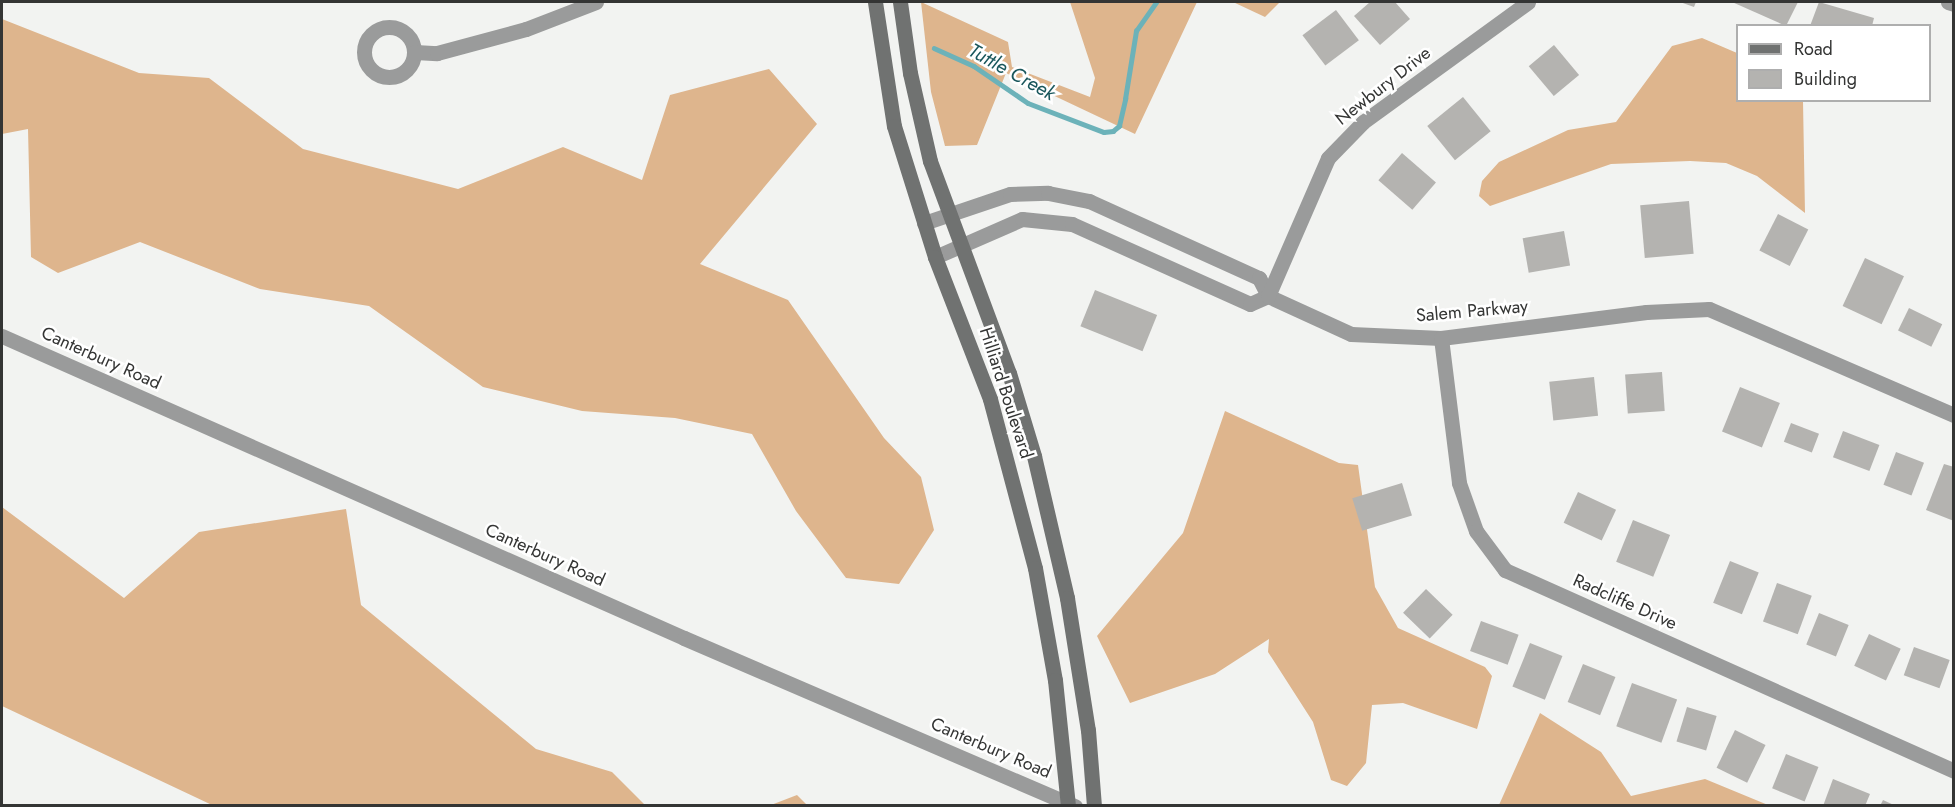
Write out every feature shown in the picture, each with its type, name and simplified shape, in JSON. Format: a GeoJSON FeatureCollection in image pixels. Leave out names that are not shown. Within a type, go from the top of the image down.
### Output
{"type":"FeatureCollection","features":[{"type":"Feature","properties":{"kind":"main road","name":"Hilliard Boulevard"},"geometry":{"type":"LineString","coordinates":[[874,2],[894,126],[935,257],[990,399],[1028,539],[1055,680],[1070,804]]}},
{"type":"Feature","properties":{"kind":"main road","name":"Hilliard Boulevard"},"geometry":{"type":"LineString","coordinates":[[900,2],[920,118],[930,161],[1010,373],[1034,456],[1067,598],[1088,730],[1095,806]]}},
{"type":"Feature","properties":{"kind":"street"},"geometry":{"type":"LineString","coordinates":[[415,52],[437,53],[526,29],[596,2]]}},
{"type":"Feature","properties":{"kind":"street","name":"Newbury Drive"},"geometry":{"type":"LineString","coordinates":[[1268,296],[1328,158],[1363,122],[1528,2]]}},
{"type":"Feature","properties":{"kind":"street"},"geometry":{"type":"LineString","coordinates":[[1948,2],[1953,4]]}},
{"type":"Feature","properties":{"kind":"street"},"geometry":{"type":"LineString","coordinates":[[924,223],[1010,194],[1048,193],[1089,201],[1259,278],[1268,296],[1250,304],[1072,225],[1022,219],[935,257]]}},
{"type":"Feature","properties":{"kind":"street","name":"Salem Parkway"},"geometry":{"type":"LineString","coordinates":[[1268,296],[1351,334],[1441,338],[1646,312],[1709,309],[1953,415]]}},
{"type":"Feature","properties":{"kind":"street","name":"Canterbury Road"},"geometry":{"type":"LineString","coordinates":[[2,336],[674,633],[1070,804]]}},
{"type":"Feature","properties":{"kind":"street","name":"Radcliffe Drive"},"geometry":{"type":"LineString","coordinates":[[1441,338],[1459,483],[1476,531],[1505,570],[1953,771]]}},
{"type":"Feature","properties":{"kind":"shaded area"},"geometry":{"type":"Polygon","coordinates":[[[921,2],[1008,42],[1012,67],[1090,97],[1095,78],[1070,2],[1197,2],[1135,134],[1006,73],[977,145],[945,146],[931,92],[921,2]]]}},
{"type":"Feature","properties":{"kind":"shaded area"},"geometry":{"type":"Polygon","coordinates":[[[1233,2],[1280,2],[1265,17],[1233,2]]]}},
{"type":"Feature","properties":{"kind":"shaded area"},"geometry":{"type":"Polygon","coordinates":[[[2,19],[139,73],[209,78],[303,149],[458,189],[563,147],[642,180],[670,95],[769,69],[817,124],[700,264],[788,300],[884,438],[921,477],[934,530],[899,584],[846,578],[796,511],[752,434],[675,418],[582,411],[483,387],[369,306],[260,289],[140,242],[58,273],[31,257],[28,129],[2,134],[2,19]]]}},
{"type":"Feature","properties":{"kind":"shaded area"},"geometry":{"type":"Polygon","coordinates":[[[1702,38],[1736,53],[1736,102],[1803,102],[1805,213],[1757,176],[1726,163],[1690,161],[1611,164],[1490,206],[1479,196],[1482,181],[1499,162],[1568,130],[1616,122],[1672,46],[1702,38]]]}},
{"type":"Feature","properties":{"kind":"shaded area"},"geometry":{"type":"Polygon","coordinates":[[[1225,411],[1339,463],[1358,465],[1375,587],[1398,628],[1485,667],[1492,676],[1477,729],[1403,703],[1372,705],[1366,763],[1347,786],[1331,780],[1313,722],[1268,652],[1269,639],[1215,674],[1130,703],[1097,636],[1183,533],[1225,411]]]}},
{"type":"Feature","properties":{"kind":"shaded area"},"geometry":{"type":"Polygon","coordinates":[[[2,507],[124,598],[199,532],[346,509],[361,605],[536,749],[612,772],[645,805],[212,805],[2,706],[2,507]]]}},
{"type":"Feature","properties":{"kind":"shaded area"},"geometry":{"type":"Polygon","coordinates":[[[1540,713],[1601,752],[1631,796],[1705,779],[1768,805],[1499,805],[1540,713]]]}},
{"type":"Feature","properties":{"kind":"shaded area"},"geometry":{"type":"Polygon","coordinates":[[[797,795],[807,805],[771,805],[797,795]]]}},
{"type":"Feature","properties":{"kind":"building"},"geometry":{"type":"Polygon","coordinates":[[[1370,2],[1395,2],[1410,19],[1380,45],[1354,16],[1370,2]]]}},
{"type":"Feature","properties":{"kind":"building"},"geometry":{"type":"Polygon","coordinates":[[[1680,2],[1696,2],[1694,7],[1680,2]]]}},
{"type":"Feature","properties":{"kind":"building"},"geometry":{"type":"Polygon","coordinates":[[[1732,2],[1798,2],[1787,24],[1782,24],[1732,2]]]}},
{"type":"Feature","properties":{"kind":"building"},"geometry":{"type":"Polygon","coordinates":[[[1819,2],[1874,18],[1872,24],[1811,24],[1819,2]]]}},
{"type":"Feature","properties":{"kind":"building"},"geometry":{"type":"Polygon","coordinates":[[[1336,10],[1359,40],[1325,66],[1302,35],[1336,10]]]}},
{"type":"Feature","properties":{"kind":"building"},"geometry":{"type":"Polygon","coordinates":[[[1554,45],[1579,75],[1554,96],[1529,66],[1554,45]]]}},
{"type":"Feature","properties":{"kind":"building"},"geometry":{"type":"Polygon","coordinates":[[[1463,97],[1491,131],[1455,160],[1427,126],[1463,97]]]}},
{"type":"Feature","properties":{"kind":"building"},"geometry":{"type":"Polygon","coordinates":[[[1402,153],[1436,183],[1412,210],[1378,180],[1402,153]]]}},
{"type":"Feature","properties":{"kind":"building"},"geometry":{"type":"Polygon","coordinates":[[[1689,201],[1694,254],[1645,258],[1640,205],[1689,201]]]}},
{"type":"Feature","properties":{"kind":"building"},"geometry":{"type":"Polygon","coordinates":[[[1778,214],[1808,229],[1790,266],[1759,251],[1778,214]]]}},
{"type":"Feature","properties":{"kind":"building"},"geometry":{"type":"Polygon","coordinates":[[[1564,231],[1570,265],[1529,273],[1523,238],[1564,231]]]}},
{"type":"Feature","properties":{"kind":"building"},"geometry":{"type":"Polygon","coordinates":[[[1865,258],[1904,276],[1882,324],[1843,306],[1865,258]]]}},
{"type":"Feature","properties":{"kind":"building"},"geometry":{"type":"Polygon","coordinates":[[[1095,290],[1157,315],[1143,351],[1080,326],[1095,290]]]}},
{"type":"Feature","properties":{"kind":"building"},"geometry":{"type":"Polygon","coordinates":[[[1909,308],[1942,324],[1931,347],[1898,330],[1909,308]]]}},
{"type":"Feature","properties":{"kind":"building"},"geometry":{"type":"Polygon","coordinates":[[[1662,372],[1665,411],[1628,413],[1625,375],[1662,372]]]}},
{"type":"Feature","properties":{"kind":"building"},"geometry":{"type":"Polygon","coordinates":[[[1594,377],[1598,416],[1553,420],[1549,382],[1594,377]]]}},
{"type":"Feature","properties":{"kind":"building"},"geometry":{"type":"Polygon","coordinates":[[[1740,387],[1780,403],[1762,448],[1722,432],[1740,387]]]}},
{"type":"Feature","properties":{"kind":"building"},"geometry":{"type":"Polygon","coordinates":[[[1791,423],[1819,434],[1812,452],[1784,442],[1791,423]]]}},
{"type":"Feature","properties":{"kind":"building"},"geometry":{"type":"Polygon","coordinates":[[[1843,431],[1879,445],[1869,471],[1833,457],[1843,431]]]}},
{"type":"Feature","properties":{"kind":"building"},"geometry":{"type":"Polygon","coordinates":[[[1896,452],[1924,463],[1911,495],[1883,485],[1896,452]]]}},
{"type":"Feature","properties":{"kind":"building"},"geometry":{"type":"Polygon","coordinates":[[[1944,464],[1954,467],[1954,521],[1926,510],[1944,464]]]}},
{"type":"Feature","properties":{"kind":"building"},"geometry":{"type":"Polygon","coordinates":[[[1402,483],[1412,516],[1362,531],[1352,498],[1402,483]]]}},
{"type":"Feature","properties":{"kind":"building"},"geometry":{"type":"Polygon","coordinates":[[[1578,492],[1616,510],[1602,541],[1564,523],[1578,492]]]}},
{"type":"Feature","properties":{"kind":"building"},"geometry":{"type":"Polygon","coordinates":[[[1633,520],[1670,535],[1653,577],[1616,562],[1633,520]]]}},
{"type":"Feature","properties":{"kind":"building"},"geometry":{"type":"Polygon","coordinates":[[[1730,561],[1759,573],[1742,614],[1713,603],[1730,561]]]}},
{"type":"Feature","properties":{"kind":"building"},"geometry":{"type":"Polygon","coordinates":[[[1777,583],[1812,596],[1798,634],[1763,622],[1777,583]]]}},
{"type":"Feature","properties":{"kind":"building"},"geometry":{"type":"Polygon","coordinates":[[[1426,589],[1453,615],[1430,638],[1403,613],[1426,589]]]}},
{"type":"Feature","properties":{"kind":"building"},"geometry":{"type":"Polygon","coordinates":[[[1819,613],[1849,625],[1836,657],[1806,645],[1819,613]]]}},
{"type":"Feature","properties":{"kind":"building"},"geometry":{"type":"Polygon","coordinates":[[[1481,621],[1519,635],[1508,665],[1470,651],[1481,621]]]}},
{"type":"Feature","properties":{"kind":"building"},"geometry":{"type":"Polygon","coordinates":[[[1869,634],[1901,649],[1886,681],[1854,666],[1869,634]]]}},
{"type":"Feature","properties":{"kind":"building"},"geometry":{"type":"Polygon","coordinates":[[[1530,643],[1562,656],[1545,700],[1512,687],[1530,643]]]}},
{"type":"Feature","properties":{"kind":"building"},"geometry":{"type":"Polygon","coordinates":[[[1914,647],[1950,660],[1939,688],[1904,675],[1914,647]]]}},
{"type":"Feature","properties":{"kind":"building"},"geometry":{"type":"Polygon","coordinates":[[[1583,664],[1615,677],[1600,715],[1568,702],[1583,664]]]}},
{"type":"Feature","properties":{"kind":"building"},"geometry":{"type":"Polygon","coordinates":[[[1632,683],[1677,699],[1661,743],[1616,726],[1632,683]]]}},
{"type":"Feature","properties":{"kind":"building"},"geometry":{"type":"Polygon","coordinates":[[[1687,707],[1717,716],[1706,750],[1676,741],[1687,707]]]}},
{"type":"Feature","properties":{"kind":"building"},"geometry":{"type":"Polygon","coordinates":[[[1735,730],[1766,745],[1747,783],[1717,768],[1735,730]]]}},
{"type":"Feature","properties":{"kind":"building"},"geometry":{"type":"Polygon","coordinates":[[[1786,754],[1818,767],[1805,801],[1772,788],[1786,754]]]}},
{"type":"Feature","properties":{"kind":"building"},"geometry":{"type":"Polygon","coordinates":[[[1833,779],[1870,794],[1865,806],[1823,806],[1833,779]]]}},
{"type":"Feature","properties":{"kind":"building"},"geometry":{"type":"Polygon","coordinates":[[[1883,800],[1896,806],[1880,806],[1883,800]]]}},
{"type":"Feature","properties":{"kind":"waterway","name":"Tuttle Creek"},"geometry":{"type":"LineString","coordinates":[[934,48],[974,66],[1028,103],[1104,132],[1113,131],[1119,126],[1136,31],[1156,2]]}}]}
